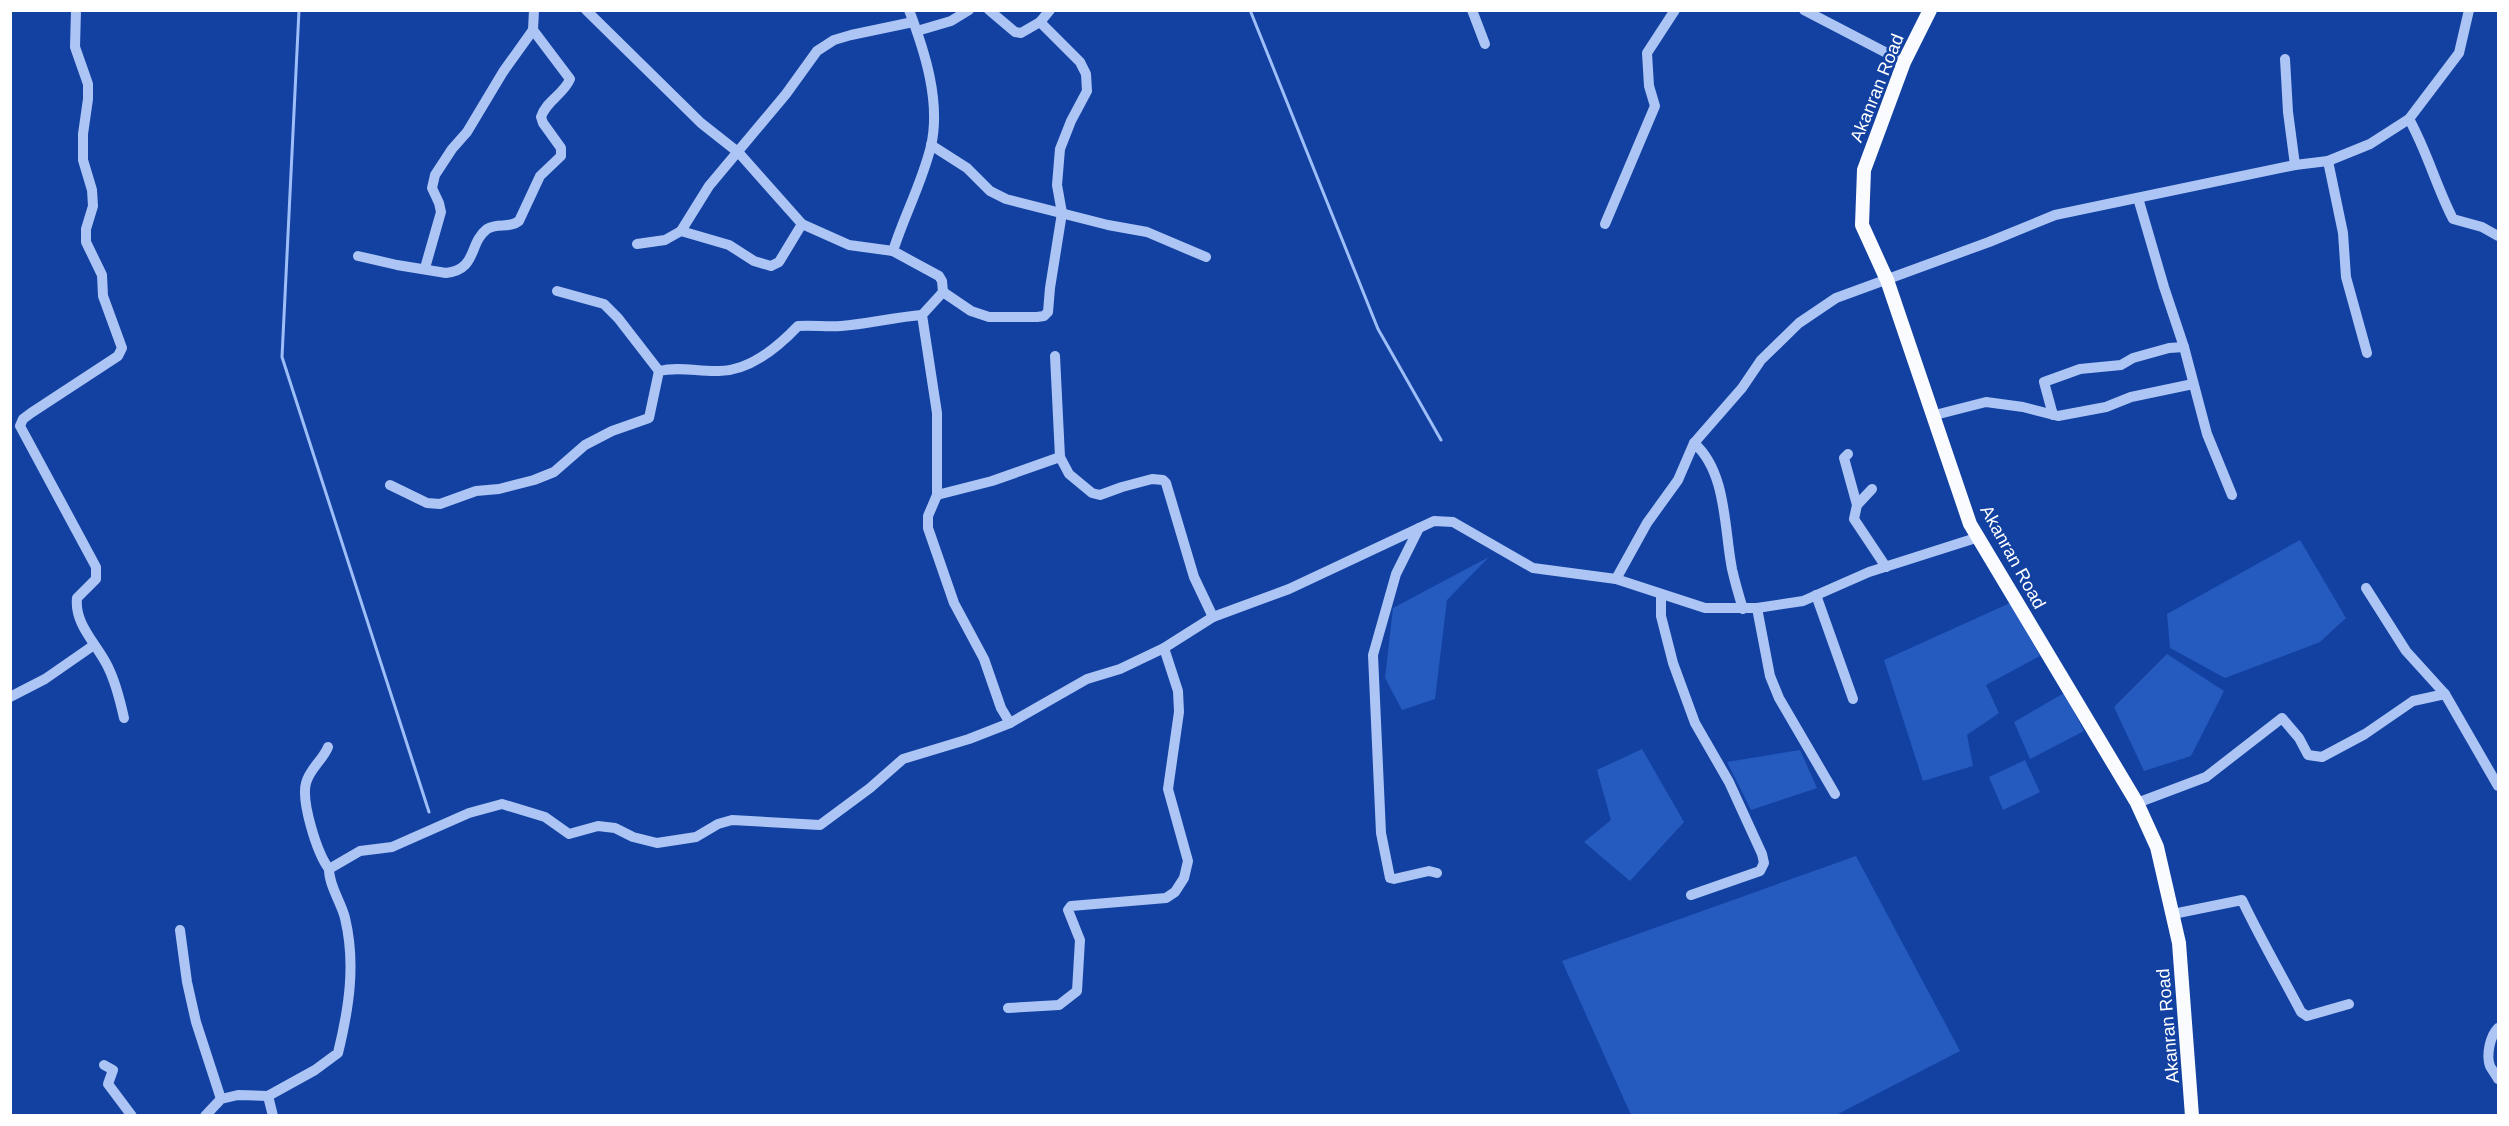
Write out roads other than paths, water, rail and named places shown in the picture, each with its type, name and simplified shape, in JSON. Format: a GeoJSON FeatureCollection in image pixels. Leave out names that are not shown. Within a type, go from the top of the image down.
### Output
{"type":"FeatureCollection","features":[{"type":"Feature","properties":{"kind":"main road","name":"Akanran Road"},"geometry":{"type":"LineString","coordinates":[[1930,10],[1904,62],[1864,170],[1862,225],[1887,280],[1935,415],[1970,524],[2137,803],[2157,847],[2179,943],[2192,1116]]}},
{"type":"Feature","properties":{"kind":"street"},"geometry":{"type":"LineString","coordinates":[[76,10],[75,47],[88,84],[83,160],[92,190],[93,206],[86,229],[86,242],[102,275],[103,296],[122,348],[118,356],[31,413],[20,426],[96,567],[96,579],[76,601],[80,619],[94,645],[103,656],[113,678],[124,717]]}},
{"type":"Feature","properties":{"kind":"street"},"geometry":{"type":"LineString","coordinates":[[425,268],[441,212],[432,188],[435,175],[452,149],[467,132],[503,72],[533,30],[534,10]]}},
{"type":"Feature","properties":{"kind":"street"},"geometry":{"type":"LineString","coordinates":[[586,10],[701,123],[738,153],[802,224],[849,245],[893,252],[939,276],[942,281],[943,292],[922,315],[892,317],[840,326],[816,324],[798,326],[789,336],[753,362],[722,371],[678,369],[659,371]]}},
{"type":"Feature","properties":{"kind":"street"},"geometry":{"type":"LineString","coordinates":[[893,252],[931,145],[935,104],[909,10]]}},
{"type":"Feature","properties":{"kind":"street"},"geometry":{"type":"LineString","coordinates":[[637,244],[665,240],[681,231],[709,186],[786,94],[816,51],[834,40],[851,35],[951,21],[969,10]]}},
{"type":"Feature","properties":{"kind":"street"},"geometry":{"type":"LineString","coordinates":[[989,10],[1015,32],[1021,33],[1040,22],[1050,10]]}},
{"type":"Feature","properties":{"kind":"street"},"geometry":{"type":"LineString","coordinates":[[1472,10],[1485,45]]}},
{"type":"Feature","properties":{"kind":"street"},"geometry":{"type":"LineString","coordinates":[[1605,224],[1655,106],[1650,86],[1647,53],[1675,10]]}},
{"type":"Feature","properties":{"kind":"street"},"geometry":{"type":"LineString","coordinates":[[1804,10],[1904,62]]}},
{"type":"Feature","properties":{"kind":"street"},"geometry":{"type":"LineString","coordinates":[[1616,579],[1647,523],[1678,480],[1694,443],[1742,388],[1761,360],[1799,323],[1836,298],[2055,215],[2295,165],[2328,161],[2370,144],[2409,119],[2459,53],[2469,10]]}},
{"type":"Feature","properties":{"kind":"street"},"geometry":{"type":"LineString","coordinates":[[943,292],[971,311],[989,317],[1014,318],[1046,315],[1062,213],[1057,185],[1060,149],[1071,121],[1087,91],[1086,74],[1080,62],[1040,22]]}},
{"type":"Feature","properties":{"kind":"street"},"geometry":{"type":"LineString","coordinates":[[358,256],[446,273],[459,269],[470,259],[484,232],[491,227],[513,226],[519,221],[540,176],[561,156],[561,148],[541,117],[554,98],[567,86],[570,79],[533,30]]}},
{"type":"Feature","properties":{"kind":"street"},"geometry":{"type":"LineString","coordinates":[[2285,59],[2288,112],[2295,165]]}},
{"type":"Feature","properties":{"kind":"street"},"geometry":{"type":"LineString","coordinates":[[2409,119],[2423,143],[2439,191],[2453,219],[2482,227],[2499,236]]}},
{"type":"Feature","properties":{"kind":"street"},"geometry":{"type":"LineString","coordinates":[[931,145],[967,168],[990,191],[1005,199],[1147,232],[1206,257]]}},
{"type":"Feature","properties":{"kind":"street"},"geometry":{"type":"LineString","coordinates":[[2328,161],[2343,233],[2346,277],[2367,353]]}},
{"type":"Feature","properties":{"kind":"street"},"geometry":{"type":"LineString","coordinates":[[2138,198],[2184,347],[2207,434],[2232,495]]}},
{"type":"Feature","properties":{"kind":"street"},"geometry":{"type":"LineString","coordinates":[[681,231],[729,245],[754,261],[771,266],[779,262],[802,224]]}},
{"type":"Feature","properties":{"kind":"street"},"geometry":{"type":"LineString","coordinates":[[390,485],[427,503],[440,504],[476,491],[499,489],[534,480],[554,472],[585,446],[612,431],[649,418],[659,371],[618,318],[604,304],[557,291]]}},
{"type":"Feature","properties":{"kind":"street"},"geometry":{"type":"LineString","coordinates":[[922,315],[937,413],[937,495],[928,516],[928,528],[954,603],[984,659],[1001,708],[1010,723]]}},
{"type":"Feature","properties":{"kind":"street"},"geometry":{"type":"LineString","coordinates":[[2053,415],[2044,382],[2080,369],[2121,365],[2133,358],[2169,348],[2184,347]]}},
{"type":"Feature","properties":{"kind":"street"},"geometry":{"type":"LineString","coordinates":[[1054,356],[1060,458],[1069,474],[1092,493],[1100,495],[1152,479],[1163,480],[1166,483],[1194,577],[1213,617]]}},
{"type":"Feature","properties":{"kind":"street"},"geometry":{"type":"LineString","coordinates":[[1935,415],[1986,402],[2022,407],[2053,415],[2106,407],[2131,397],[2193,384]]}},
{"type":"Feature","properties":{"kind":"street"},"geometry":{"type":"LineString","coordinates":[[1694,443],[1710,462],[1718,486],[1732,570],[1743,609]]}},
{"type":"Feature","properties":{"kind":"street"},"geometry":{"type":"LineString","coordinates":[[1848,454],[1844,458],[1857,505],[1854,519],[1886,567]]}},
{"type":"Feature","properties":{"kind":"street"},"geometry":{"type":"LineString","coordinates":[[937,495],[992,481],[1060,458]]}},
{"type":"Feature","properties":{"kind":"street"},"geometry":{"type":"LineString","coordinates":[[1857,505],[1872,489]]}},
{"type":"Feature","properties":{"kind":"street"},"geometry":{"type":"LineString","coordinates":[[329,869],[360,851],[392,847],[469,813],[502,804],[545,817],[568,834],[598,826],[615,828],[633,837],[657,843],[696,837],[718,824],[732,820],[820,825],[870,788],[903,759],[969,739],[1010,723],[1086,679],[1120,669],[1164,648],[1213,617],[1289,589],[1434,521],[1453,522],[1533,568],[1616,579],[1705,608],[1757,608],[1803,601],[1886,567],[1979,537]]}},
{"type":"Feature","properties":{"kind":"street"},"geometry":{"type":"LineString","coordinates":[[1419,528],[1396,574],[1373,655],[1376,770],[1381,833],[1388,875],[1394,879],[1429,871],[1437,873]]}},
{"type":"Feature","properties":{"kind":"street"},"geometry":{"type":"LineString","coordinates":[[2366,588],[2406,651],[2445,694],[2499,786]]}},
{"type":"Feature","properties":{"kind":"street"},"geometry":{"type":"LineString","coordinates":[[1661,594],[1661,616],[1673,663],[1695,723],[1729,782],[1764,863],[1760,871],[1691,895]]}},
{"type":"Feature","properties":{"kind":"street"},"geometry":{"type":"LineString","coordinates":[[1816,595],[1853,699]]}},
{"type":"Feature","properties":{"kind":"street"},"geometry":{"type":"LineString","coordinates":[[1757,608],[1770,676],[1779,698],[1835,794]]}},
{"type":"Feature","properties":{"kind":"street"},"geometry":{"type":"LineString","coordinates":[[10,697],[45,679],[94,645]]}},
{"type":"Feature","properties":{"kind":"street"},"geometry":{"type":"LineString","coordinates":[[1008,1008],[1059,1005],[1077,991],[1080,940],[1068,910],[1071,906],[1166,898],[1176,892],[1184,878],[1188,855],[1168,789],[1179,712],[1178,691],[1164,648]]}},
{"type":"Feature","properties":{"kind":"street"},"geometry":{"type":"LineString","coordinates":[[2137,803],[2206,777],[2282,718],[2300,738],[2308,755],[2322,757],[2365,734],[2414,701],[2445,694]]}},
{"type":"Feature","properties":{"kind":"street"},"geometry":{"type":"LineString","coordinates":[[205,1116],[221,1099],[238,1095],[268,1096],[315,1070],[338,1053],[350,998],[350,958],[345,918],[329,869],[324,862],[315,836],[308,807],[306,784],[313,770],[325,756],[328,747]]}},
{"type":"Feature","properties":{"kind":"street"},"geometry":{"type":"LineString","coordinates":[[2173,914],[2242,900],[2260,939],[2273,958],[2301,1012],[2307,1016],[2349,1004]]}},
{"type":"Feature","properties":{"kind":"street"},"geometry":{"type":"LineString","coordinates":[[180,930],[187,982],[196,1022],[221,1099]]}},
{"type":"Feature","properties":{"kind":"street"},"geometry":{"type":"LineString","coordinates":[[2499,1028],[2494,1033],[2490,1048],[2490,1065],[2499,1079]]}},
{"type":"Feature","properties":{"kind":"street"},"geometry":{"type":"LineString","coordinates":[[104,1065],[113,1070],[108,1084],[132,1116]]}},
{"type":"Feature","properties":{"kind":"street"},"geometry":{"type":"LineString","coordinates":[[268,1096],[273,1116]]}},
{"type":"Feature","properties":{"kind":"waterway"},"geometry":{"type":"LineString","coordinates":[[299,10],[282,357],[429,812]]}},
{"type":"Feature","properties":{"kind":"waterway"},"geometry":{"type":"LineString","coordinates":[[1250,10],[1378,329],[1441,440]]}}]}
